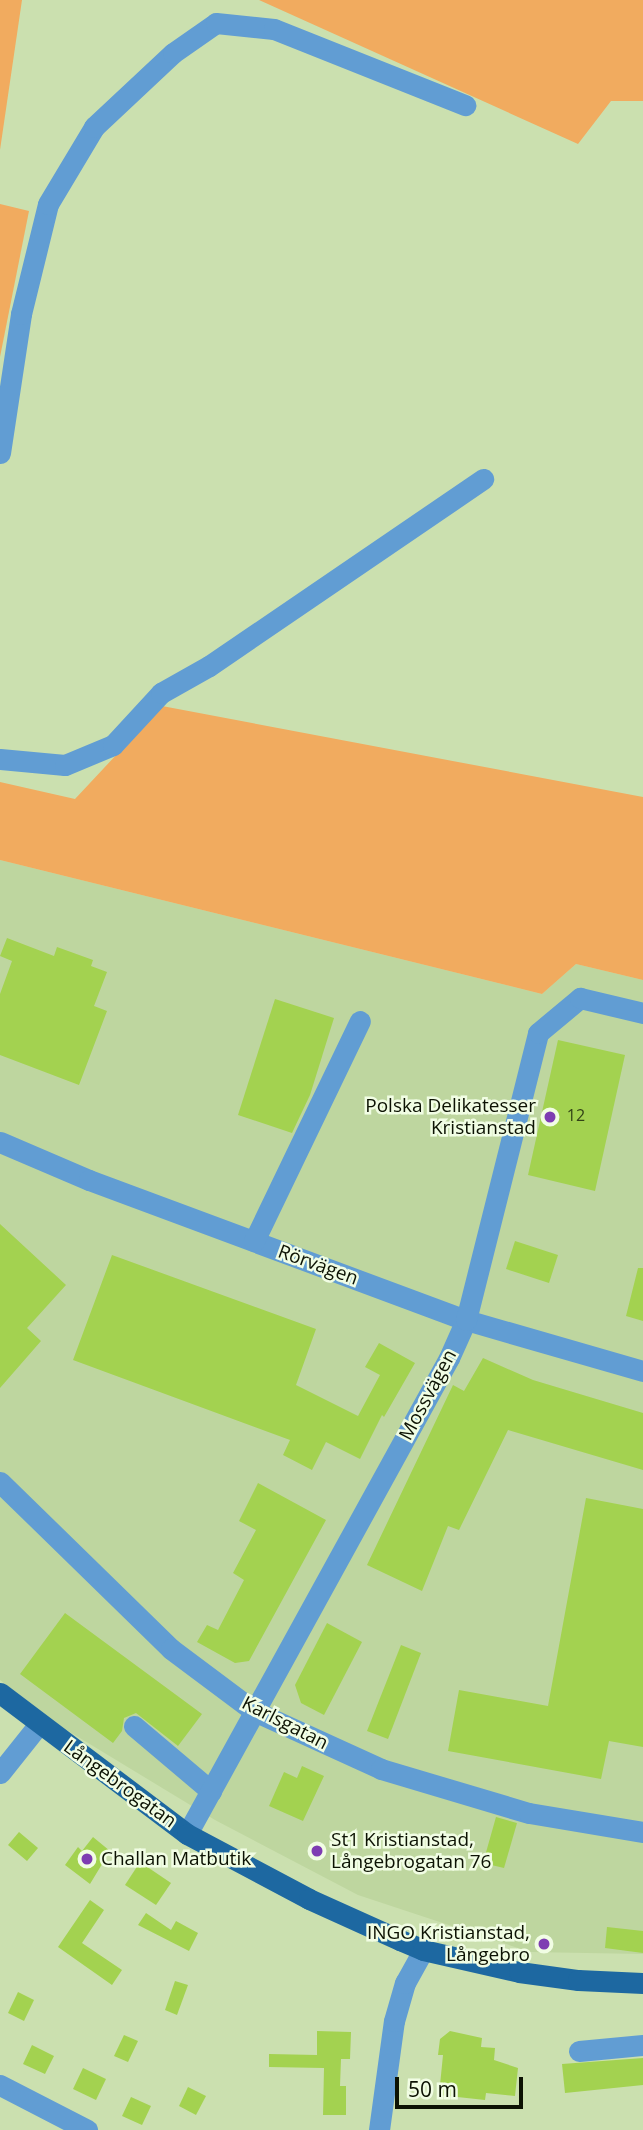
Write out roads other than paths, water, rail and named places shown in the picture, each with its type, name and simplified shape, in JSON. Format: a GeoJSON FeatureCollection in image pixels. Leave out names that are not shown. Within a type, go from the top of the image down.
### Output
{"type":"FeatureCollection","features":[{"type":"Feature","properties":{"kind":"main road","name":"Långebrogatan"},"geometry":{"type":"LineString","coordinates":[[0,1693],[187,1833],[309,1899],[423,1950],[519,1972],[578,1980],[643,1983]]}},
{"type":"Feature","properties":{"kind":"street"},"geometry":{"type":"LineString","coordinates":[[0,453],[21,314],[48,204],[94,127],[173,53],[216,23],[274,29],[465,105]]}},
{"type":"Feature","properties":{"kind":"street"},"geometry":{"type":"LineString","coordinates":[[0,759],[65,765],[113,745],[161,694],[209,666],[483,479]]}},
{"type":"Feature","properties":{"kind":"street","name":"Mossvägen"},"geometry":{"type":"LineString","coordinates":[[187,1833],[442,1370],[466,1320],[538,1033],[580,998],[643,1013]]}},
{"type":"Feature","properties":{"kind":"street"},"geometry":{"type":"LineString","coordinates":[[254,1241],[359,1021]]}},
{"type":"Feature","properties":{"kind":"street","name":"Rörvägen"},"geometry":{"type":"LineString","coordinates":[[0,1142],[89,1180],[466,1320],[643,1371]]}},
{"type":"Feature","properties":{"kind":"street","name":"Karlsgatan"},"geometry":{"type":"LineString","coordinates":[[0,1482],[171,1649],[254,1711],[381,1769],[529,1813],[643,1832]]}},
{"type":"Feature","properties":{"kind":"street"},"geometry":{"type":"LineString","coordinates":[[0,1773],[39,1724]]}},
{"type":"Feature","properties":{"kind":"street"},"geometry":{"type":"LineString","coordinates":[[134,1726],[211,1791]]}},
{"type":"Feature","properties":{"kind":"street"},"geometry":{"type":"LineString","coordinates":[[379,2130],[394,2021],[405,1983],[423,1950]]}},
{"type":"Feature","properties":{"kind":"street"},"geometry":{"type":"LineString","coordinates":[[579,2051],[643,2045]]}},
{"type":"Feature","properties":{"kind":"street"},"geometry":{"type":"LineString","coordinates":[[0,2085],[86,2130]]}},
{"type":"Feature","properties":{"kind":"place","name":"Polska Delikatesser Kristianstad"},"geometry":{"type":"Point","coordinates":[550,1117]}},
{"type":"Feature","properties":{"kind":"place","name":"St1 Kristianstad, Långebrogatan 76"},"geometry":{"type":"Point","coordinates":[317,1851]}},
{"type":"Feature","properties":{"kind":"place","name":"Challan Matbutik"},"geometry":{"type":"Point","coordinates":[87,1859]}},
{"type":"Feature","properties":{"kind":"place","name":"INGO Kristianstad, Långebro"},"geometry":{"type":"Point","coordinates":[544,1944]}}]}
